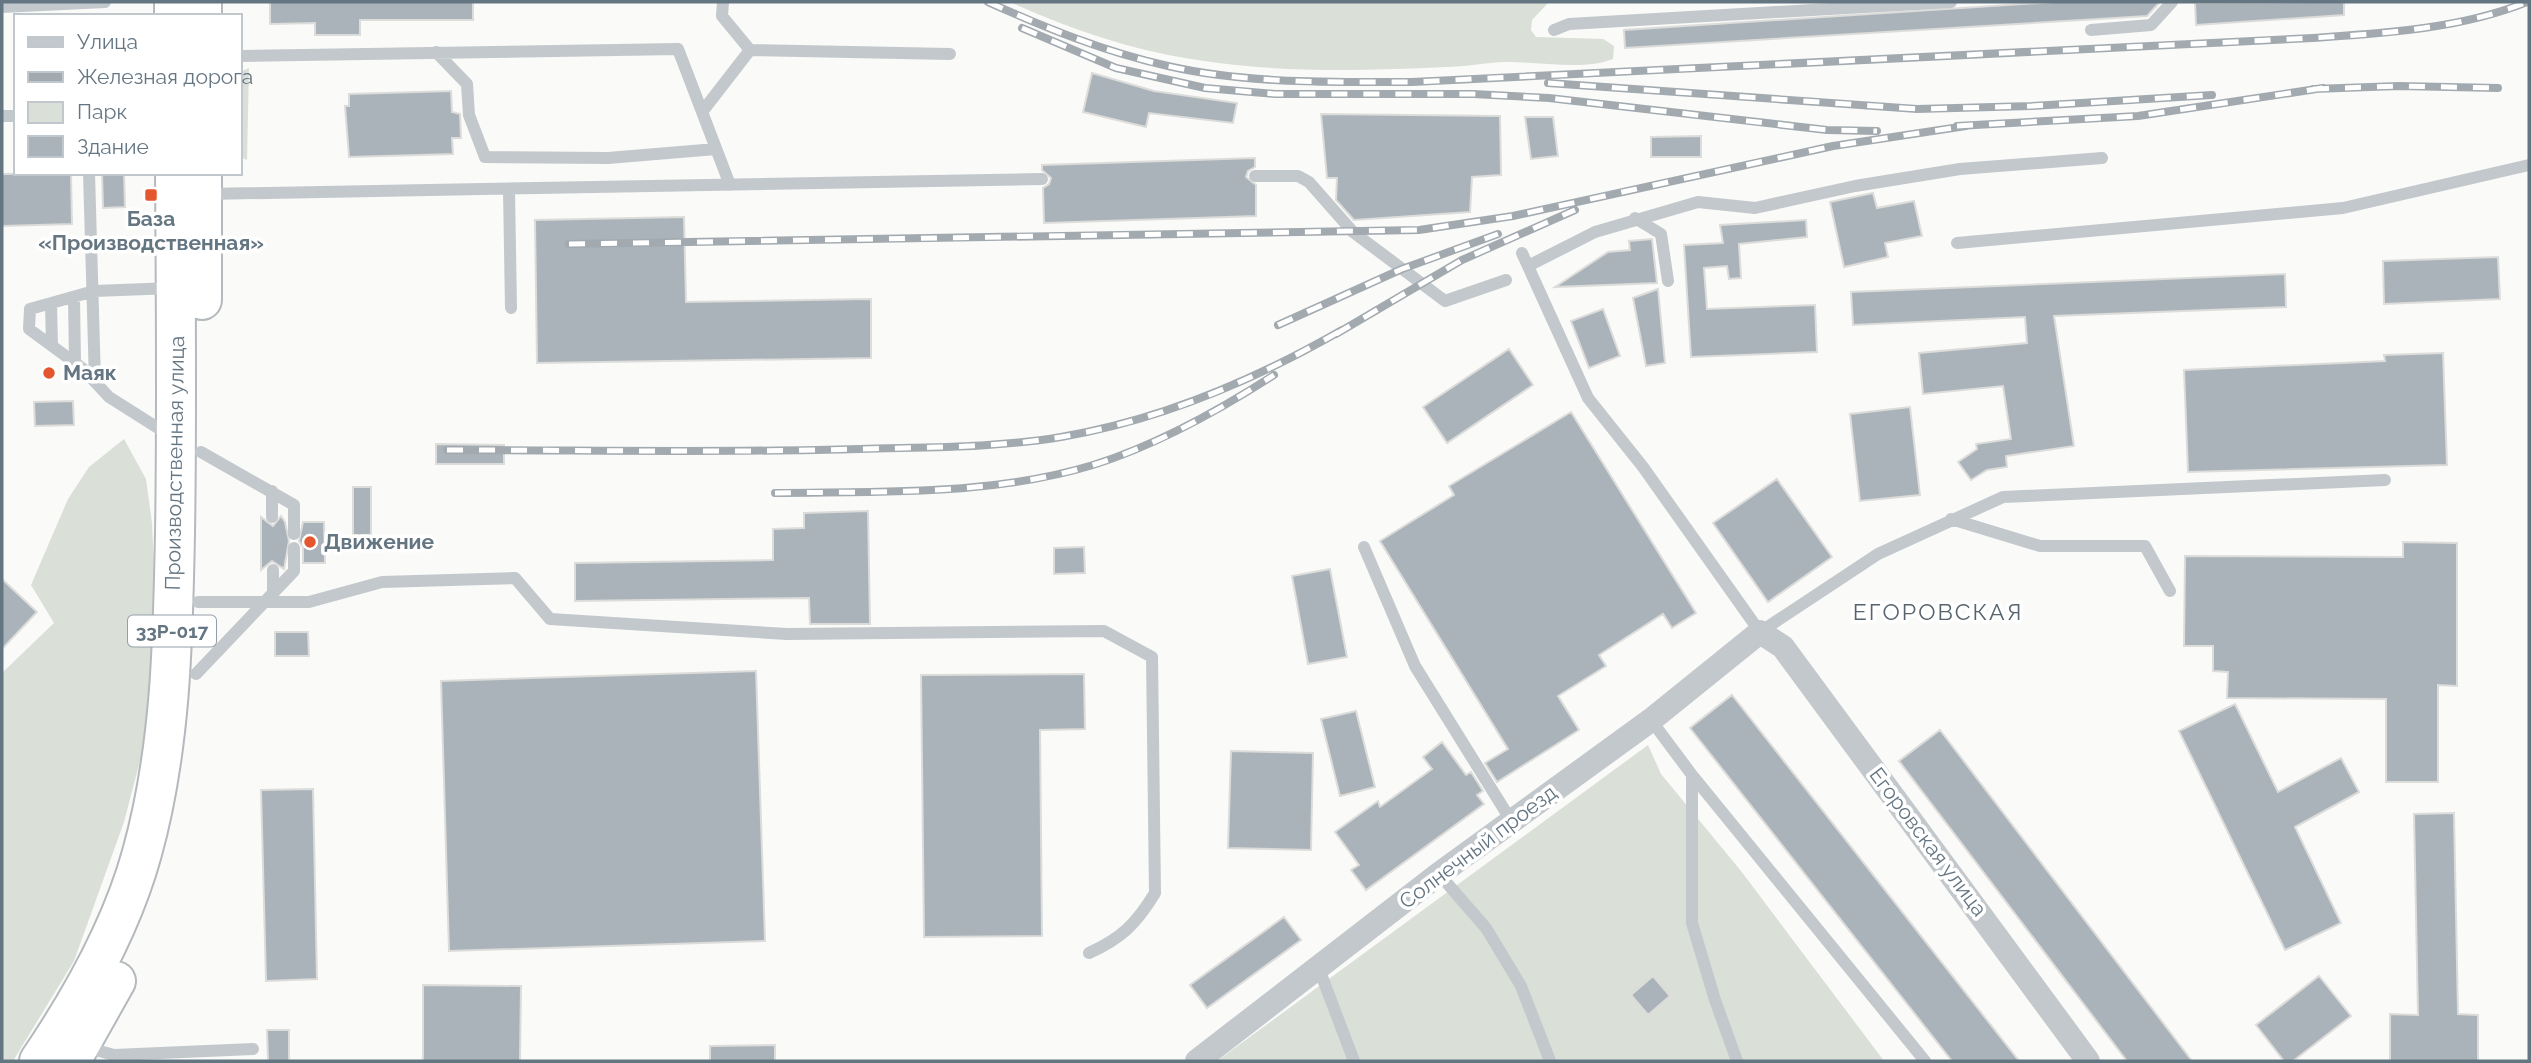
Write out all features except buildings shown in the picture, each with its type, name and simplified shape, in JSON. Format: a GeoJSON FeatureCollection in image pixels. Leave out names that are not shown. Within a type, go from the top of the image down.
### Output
{"type":"FeatureCollection","features":[{"type":"Feature","properties":{"kind":"highway","name":"Производственная улица"},"geometry":{"type":"LineString","coordinates":[[39,1061],[85,985],[114,926],[141,856],[155,800],[170,676],[189,446],[189,241],[193,180]]}},
{"type":"Feature","properties":{"kind":"highway","name":"Производственная улица"},"geometry":{"type":"LineString","coordinates":[[83,1056],[138,936],[166,860],[180,807],[196,674],[198,602],[177,288],[189,241]]}},
{"type":"Feature","properties":{"kind":"street","name":"Солнечный проезд"},"geometry":{"type":"LineString","coordinates":[[1197,1061],[1439,874],[1651,720],[1759,632]]}},
{"type":"Feature","properties":{"kind":"street","name":"Егоровская улица"},"geometry":{"type":"LineString","coordinates":[[1759,632],[1783,647],[2088,1061]]}},
{"type":"Feature","properties":{"kind":"lane"},"geometry":{"type":"LineString","coordinates":[[2,7],[105,2]]}},
{"type":"Feature","properties":{"kind":"lane"},"geometry":{"type":"LineString","coordinates":[[723,2],[722,16],[750,50],[950,54]]}},
{"type":"Feature","properties":{"kind":"lane"},"geometry":{"type":"LineString","coordinates":[[1554,30],[1569,24],[1951,2]]}},
{"type":"Feature","properties":{"kind":"lane"},"geometry":{"type":"LineString","coordinates":[[2091,30],[2151,25],[2172,2]]}},
{"type":"Feature","properties":{"kind":"lane"},"geometry":{"type":"LineString","coordinates":[[242,56],[678,49],[730,185]]}},
{"type":"Feature","properties":{"kind":"lane"},"geometry":{"type":"LineString","coordinates":[[702,112],[750,50]]}},
{"type":"Feature","properties":{"kind":"lane"},"geometry":{"type":"LineString","coordinates":[[436,51],[467,83],[468,115],[485,157],[608,158],[716,149]]}},
{"type":"Feature","properties":{"kind":"lane"},"geometry":{"type":"LineString","coordinates":[[1528,266],[1595,232],[1698,202],[1723,202],[1755,208],[1855,186],[1960,169],[2102,158]]}},
{"type":"Feature","properties":{"kind":"lane"},"geometry":{"type":"LineString","coordinates":[[1957,243],[2343,208],[2529,166]]}},
{"type":"Feature","properties":{"kind":"lane"},"geometry":{"type":"LineString","coordinates":[[89,175],[95,381]]}},
{"type":"Feature","properties":{"kind":"lane"},"geometry":{"type":"LineString","coordinates":[[1255,176],[1298,176],[1309,182],[1353,232],[1445,301],[1506,280]]}},
{"type":"Feature","properties":{"kind":"lane"},"geometry":{"type":"LineString","coordinates":[[193,180],[509,190],[1042,179]]}},
{"type":"Feature","properties":{"kind":"lane"},"geometry":{"type":"LineString","coordinates":[[509,190],[511,308]]}},
{"type":"Feature","properties":{"kind":"lane"},"geometry":{"type":"LineString","coordinates":[[1636,218],[1661,234],[1668,281]]}},
{"type":"Feature","properties":{"kind":"lane"},"geometry":{"type":"LineString","coordinates":[[1522,253],[1588,398],[1643,467],[1759,632],[1878,554],[2003,498],[2385,480]]}},
{"type":"Feature","properties":{"kind":"lane"},"geometry":{"type":"LineString","coordinates":[[177,288],[94,291],[30,309],[29,329],[75,363],[109,397],[294,505],[294,534]]}},
{"type":"Feature","properties":{"kind":"lane"},"geometry":{"type":"LineString","coordinates":[[74,297],[75,363]]}},
{"type":"Feature","properties":{"kind":"lane"},"geometry":{"type":"LineString","coordinates":[[51,303],[52,346]]}},
{"type":"Feature","properties":{"kind":"lane"},"geometry":{"type":"LineString","coordinates":[[272,491],[272,517]]}},
{"type":"Feature","properties":{"kind":"lane"},"geometry":{"type":"LineString","coordinates":[[1951,519],[2040,546],[2145,546],[2170,590]]}},
{"type":"Feature","properties":{"kind":"lane"},"geometry":{"type":"LineString","coordinates":[[1364,547],[1415,666],[1511,822]]}},
{"type":"Feature","properties":{"kind":"lane"},"geometry":{"type":"LineString","coordinates":[[196,674],[294,571],[294,548]]}},
{"type":"Feature","properties":{"kind":"lane"},"geometry":{"type":"LineString","coordinates":[[269,597],[273,570]]}},
{"type":"Feature","properties":{"kind":"lane"},"geometry":{"type":"LineString","coordinates":[[198,602],[269,597],[309,602],[382,582],[515,578],[550,620],[787,634],[1104,631],[1152,657],[1155,893],[1136,924],[1109,944],[1088,953]]}},
{"type":"Feature","properties":{"kind":"lane"},"geometry":{"type":"LineString","coordinates":[[1651,720],[1692,775],[1925,1061]]}},
{"type":"Feature","properties":{"kind":"lane"},"geometry":{"type":"LineString","coordinates":[[1692,775],[1692,923],[1737,1061]]}},
{"type":"Feature","properties":{"kind":"lane"},"geometry":{"type":"LineString","coordinates":[[1439,874],[1486,928],[1521,986],[1550,1061]]}},
{"type":"Feature","properties":{"kind":"lane"},"geometry":{"type":"LineString","coordinates":[[1319,969],[1354,1061]]}},
{"type":"Feature","properties":{"kind":"lane"},"geometry":{"type":"LineString","coordinates":[[83,1056],[253,1049]]}},
{"type":"Feature","properties":{"kind":"green space"},"geometry":{"type":"Polygon","coordinates":[[[1010,2],[1549,2],[1532,20],[1531,30],[1536,37],[1603,39],[1614,46],[1613,59],[1588,64],[1503,62],[1452,67],[1318,70],[1222,64],[1167,55],[1121,43],[1076,29],[1010,2]]]}},
{"type":"Feature","properties":{"kind":"green space"},"geometry":{"type":"Polygon","coordinates":[[[249,68],[247,160],[242,158],[242,71],[249,68]]]}},
{"type":"Feature","properties":{"kind":"green space"},"geometry":{"type":"Polygon","coordinates":[[[124,439],[146,479],[152,523],[155,587],[146,738],[124,822],[74,961],[13,1061],[2,1061],[2,673],[54,623],[31,585],[68,499],[89,467],[124,439]]]}},
{"type":"Feature","properties":{"kind":"green space"},"geometry":{"type":"Polygon","coordinates":[[[1648,745],[1661,774],[1741,871],[1884,1061],[1217,1061],[1648,745]]]}},
{"type":"Feature","properties":{"kind":"railway"},"geometry":{"type":"LineString","coordinates":[[988,2],[1076,38],[1121,54],[1168,66],[1228,76],[1320,82],[1412,82],[2313,38],[2395,32],[2449,24],[2527,2]]}},
{"type":"Feature","properties":{"kind":"railway"},"geometry":{"type":"LineString","coordinates":[[1022,28],[1116,68],[1205,88],[1275,94],[1473,94],[1549,98],[1827,130],[1877,131]]}},
{"type":"Feature","properties":{"kind":"railway"},"geometry":{"type":"LineString","coordinates":[[1548,83],[1917,109],[2032,106],[2212,95]]}},
{"type":"Feature","properties":{"kind":"railway"},"geometry":{"type":"LineString","coordinates":[[2313,89],[2399,86],[2498,88]]}},
{"type":"Feature","properties":{"kind":"railway"},"geometry":{"type":"LineString","coordinates":[[1957,126],[2138,116],[2323,88]]}},
{"type":"Feature","properties":{"kind":"railway"},"geometry":{"type":"LineString","coordinates":[[569,244],[1419,230],[1513,216],[1833,146],[1966,126]]}},
{"type":"Feature","properties":{"kind":"railway"},"geometry":{"type":"LineString","coordinates":[[1336,334],[1462,260],[1575,210]]}},
{"type":"Feature","properties":{"kind":"railway"},"geometry":{"type":"LineString","coordinates":[[1278,325],[1402,269],[1498,234]]}},
{"type":"Feature","properties":{"kind":"railway"},"geometry":{"type":"LineString","coordinates":[[447,450],[809,450],[1036,441],[1098,430],[1171,409],[1241,381],[1342,330]]}},
{"type":"Feature","properties":{"kind":"railway"},"geometry":{"type":"LineString","coordinates":[[775,493],[936,490],[1054,475],[1093,465],[1140,448],[1209,414],[1274,375]]}},
{"type":"Feature","properties":{"kind":"place","name":"База «Производственная»"},"geometry":{"type":"Point","coordinates":[151,195]}},
{"type":"Feature","properties":{"kind":"place","name":"Маяк"},"geometry":{"type":"Point","coordinates":[49,373]}},
{"type":"Feature","properties":{"kind":"place","name":"Движение"},"geometry":{"type":"Point","coordinates":[310,542]}},
{"type":"Feature","properties":{"kind":"district","name":"ЕГОРОВСКАЯ"},"geometry":{"type":"Point","coordinates":[1938,612]}}]}
